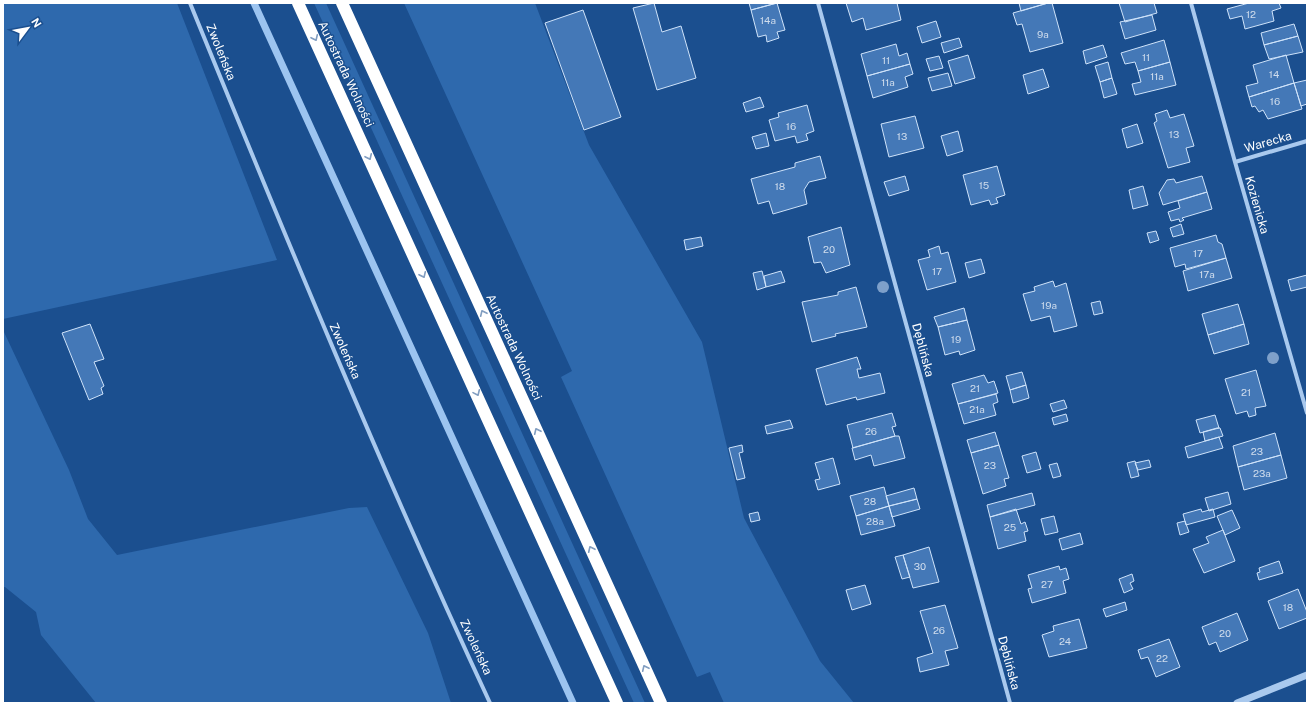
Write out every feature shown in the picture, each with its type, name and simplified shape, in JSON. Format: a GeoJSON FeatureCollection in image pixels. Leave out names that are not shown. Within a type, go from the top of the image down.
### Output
{"type":"FeatureCollection","features":[{"type":"Feature","properties":{"kind":"highway","name":"Autostrada Wolności"},"geometry":{"type":"LineString","coordinates":[[298,3],[617,703]]}},
{"type":"Feature","properties":{"kind":"highway","name":"Autostrada Wolności"},"geometry":{"type":"LineString","coordinates":[[342,3],[661,703]]}},
{"type":"Feature","properties":{"kind":"street","name":"Zwoleńska"},"geometry":{"type":"LineString","coordinates":[[190,3],[293,256],[448,612],[490,703]]}},
{"type":"Feature","properties":{"kind":"street","name":"Dęblińska"},"geometry":{"type":"LineString","coordinates":[[818,3],[1010,703]]}},
{"type":"Feature","properties":{"kind":"street","name":"Kozienicka"},"geometry":{"type":"LineString","coordinates":[[1191,3],[1234,162],[1307,413]]}},
{"type":"Feature","properties":{"kind":"street","name":"Warecka"},"geometry":{"type":"LineString","coordinates":[[1234,162],[1307,141]]}},
{"type":"Feature","properties":{"kind":"street"},"geometry":{"type":"LineString","coordinates":[[1236,703],[1307,675]]}},
{"type":"Feature","properties":{"kind":"shaded area"},"geometry":{"type":"Polygon","coordinates":[[[3,3],[177,3],[277,260],[3,319],[3,3]]]}},
{"type":"Feature","properties":{"kind":"shaded area"},"geometry":{"type":"Polygon","coordinates":[[[314,3],[326,3],[645,703],[634,703],[314,3]]]}},
{"type":"Feature","properties":{"kind":"shaded area"},"geometry":{"type":"Polygon","coordinates":[[[404,3],[535,3],[589,145],[702,342],[744,518],[820,661],[854,703],[724,703],[710,672],[697,677],[561,377],[572,371],[404,3]]]}},
{"type":"Feature","properties":{"kind":"shaded area"},"geometry":{"type":"Polygon","coordinates":[[[3,330],[69,470],[88,519],[117,555],[349,508],[367,507],[428,633],[451,703],[96,703],[41,635],[36,612],[5,587],[3,587],[3,330]]]}},
{"type":"Feature","properties":{"kind":"building"},"geometry":{"type":"Polygon","coordinates":[[[654,3],[662,32],[681,26],[696,78],[657,90],[633,8],[654,3]]]}},
{"type":"Feature","properties":{"kind":"building"},"geometry":{"type":"Polygon","coordinates":[[[749,3],[777,3],[751,10],[749,3]]]}},
{"type":"Feature","properties":{"kind":"building"},"geometry":{"type":"Polygon","coordinates":[[[777,3],[785,30],[777,32],[779,38],[767,42],[766,35],[758,37],[751,10],[777,3]]]}},
{"type":"Feature","properties":{"kind":"building"},"geometry":{"type":"Polygon","coordinates":[[[846,3],[897,3],[901,20],[866,30],[863,18],[852,22],[846,3]]]}},
{"type":"Feature","properties":{"kind":"building"},"geometry":{"type":"Polygon","coordinates":[[[1019,3],[1048,3],[1021,11],[1019,3]]]}},
{"type":"Feature","properties":{"kind":"building"},"geometry":{"type":"Polygon","coordinates":[[[1052,3],[1063,43],[1030,52],[1022,24],[1017,25],[1013,13],[1052,3]]]}},
{"type":"Feature","properties":{"kind":"building"},"geometry":{"type":"Polygon","coordinates":[[[1119,3],[1154,3],[1157,13],[1125,22],[1119,3]]]}},
{"type":"Feature","properties":{"kind":"building"},"geometry":{"type":"Polygon","coordinates":[[[1249,3],[1279,3],[1281,8],[1272,11],[1274,21],[1245,29],[1242,16],[1230,19],[1227,9],[1249,3]]]}},
{"type":"Feature","properties":{"kind":"building"},"geometry":{"type":"Polygon","coordinates":[[[583,10],[621,117],[584,130],[545,23],[583,10]]]}},
{"type":"Feature","properties":{"kind":"building"},"geometry":{"type":"Polygon","coordinates":[[[1152,15],[1156,30],[1125,39],[1120,22],[1152,15]]]}},
{"type":"Feature","properties":{"kind":"building"},"geometry":{"type":"Polygon","coordinates":[[[936,21],[941,37],[922,43],[917,27],[936,21]]]}},
{"type":"Feature","properties":{"kind":"building"},"geometry":{"type":"Polygon","coordinates":[[[1294,24],[1298,36],[1264,45],[1261,33],[1294,24]]]}},
{"type":"Feature","properties":{"kind":"building"},"geometry":{"type":"Polygon","coordinates":[[[1298,36],[1303,52],[1269,59],[1264,45],[1298,36]]]}},
{"type":"Feature","properties":{"kind":"building"},"geometry":{"type":"Polygon","coordinates":[[[959,38],[962,47],[944,53],[941,43],[959,38]]]}},
{"type":"Feature","properties":{"kind":"building"},"geometry":{"type":"Polygon","coordinates":[[[1164,40],[1170,62],[1138,71],[1135,62],[1125,64],[1121,53],[1164,40]]]}},
{"type":"Feature","properties":{"kind":"building"},"geometry":{"type":"Polygon","coordinates":[[[896,44],[899,56],[907,53],[910,64],[867,76],[861,54],[896,44]]]}},
{"type":"Feature","properties":{"kind":"building"},"geometry":{"type":"Polygon","coordinates":[[[1103,45],[1107,57],[1086,64],[1083,51],[1103,45]]]}},
{"type":"Feature","properties":{"kind":"building"},"geometry":{"type":"Polygon","coordinates":[[[968,55],[975,78],[955,84],[948,61],[968,55]]]}},
{"type":"Feature","properties":{"kind":"building"},"geometry":{"type":"Polygon","coordinates":[[[1286,55],[1294,83],[1249,97],[1246,86],[1258,83],[1253,65],[1286,55]]]}},
{"type":"Feature","properties":{"kind":"building"},"geometry":{"type":"Polygon","coordinates":[[[939,56],[943,68],[930,71],[926,59],[939,56]]]}},
{"type":"Feature","properties":{"kind":"building"},"geometry":{"type":"Polygon","coordinates":[[[1108,62],[1112,78],[1100,82],[1095,66],[1108,62]]]}},
{"type":"Feature","properties":{"kind":"building"},"geometry":{"type":"Polygon","coordinates":[[[1170,62],[1176,85],[1135,95],[1132,84],[1141,82],[1138,71],[1170,62]]]}},
{"type":"Feature","properties":{"kind":"building"},"geometry":{"type":"Polygon","coordinates":[[[910,64],[913,74],[905,77],[908,87],[873,98],[867,76],[910,64]]]}},
{"type":"Feature","properties":{"kind":"building"},"geometry":{"type":"Polygon","coordinates":[[[1043,69],[1049,87],[1028,94],[1023,75],[1043,69]]]}},
{"type":"Feature","properties":{"kind":"building"},"geometry":{"type":"Polygon","coordinates":[[[948,73],[952,86],[932,91],[928,78],[948,73]]]}},
{"type":"Feature","properties":{"kind":"building"},"geometry":{"type":"Polygon","coordinates":[[[1112,78],[1117,94],[1104,98],[1100,82],[1112,78]]]}},
{"type":"Feature","properties":{"kind":"building"},"geometry":{"type":"Polygon","coordinates":[[[1307,80],[1307,104],[1301,106],[1294,83],[1307,80]]]}},
{"type":"Feature","properties":{"kind":"building"},"geometry":{"type":"Polygon","coordinates":[[[1294,83],[1302,109],[1268,119],[1263,110],[1259,112],[1255,106],[1252,107],[1249,97],[1294,83]]]}},
{"type":"Feature","properties":{"kind":"building"},"geometry":{"type":"Polygon","coordinates":[[[760,97],[764,107],[746,112],[743,103],[760,97]]]}},
{"type":"Feature","properties":{"kind":"building"},"geometry":{"type":"Polygon","coordinates":[[[807,105],[814,131],[806,134],[808,140],[797,143],[795,136],[775,141],[769,120],[779,117],[778,113],[807,105]]]}},
{"type":"Feature","properties":{"kind":"building"},"geometry":{"type":"Polygon","coordinates":[[[1167,110],[1170,118],[1184,114],[1194,146],[1186,148],[1190,162],[1168,168],[1154,123],[1157,121],[1155,114],[1167,110]]]}},
{"type":"Feature","properties":{"kind":"building"},"geometry":{"type":"Polygon","coordinates":[[[915,116],[924,148],[889,157],[881,124],[915,116]]]}},
{"type":"Feature","properties":{"kind":"building"},"geometry":{"type":"Polygon","coordinates":[[[1137,124],[1143,143],[1127,148],[1122,129],[1137,124]]]}},
{"type":"Feature","properties":{"kind":"building"},"geometry":{"type":"Polygon","coordinates":[[[958,131],[963,151],[947,156],[941,136],[958,131]]]}},
{"type":"Feature","properties":{"kind":"building"},"geometry":{"type":"Polygon","coordinates":[[[766,133],[769,146],[756,149],[752,137],[766,133]]]}},
{"type":"Feature","properties":{"kind":"building"},"geometry":{"type":"Polygon","coordinates":[[[820,156],[826,178],[809,182],[804,190],[807,204],[773,214],[769,201],[758,204],[751,179],[795,167],[795,163],[820,156]]]}},
{"type":"Feature","properties":{"kind":"building"},"geometry":{"type":"Polygon","coordinates":[[[997,166],[1005,195],[996,198],[998,203],[991,205],[989,200],[971,205],[963,175],[997,166]]]}},
{"type":"Feature","properties":{"kind":"building"},"geometry":{"type":"Polygon","coordinates":[[[905,176],[909,190],[889,196],[884,182],[905,176]]]}},
{"type":"Feature","properties":{"kind":"building"},"geometry":{"type":"Polygon","coordinates":[[[1202,176],[1207,192],[1163,205],[1159,193],[1167,180],[1174,179],[1176,183],[1202,176]]]}},
{"type":"Feature","properties":{"kind":"building"},"geometry":{"type":"Polygon","coordinates":[[[1143,186],[1148,205],[1133,209],[1129,190],[1143,186]]]}},
{"type":"Feature","properties":{"kind":"building"},"geometry":{"type":"Polygon","coordinates":[[[1207,192],[1212,209],[1182,218],[1184,220],[1180,222],[1179,219],[1171,221],[1168,212],[1180,208],[1178,201],[1207,192]]]}},
{"type":"Feature","properties":{"kind":"building"},"geometry":{"type":"Polygon","coordinates":[[[1181,224],[1184,234],[1173,237],[1170,228],[1181,224]]]}},
{"type":"Feature","properties":{"kind":"building"},"geometry":{"type":"Polygon","coordinates":[[[841,227],[850,265],[826,273],[821,262],[814,263],[808,237],[841,227]]]}},
{"type":"Feature","properties":{"kind":"building"},"geometry":{"type":"Polygon","coordinates":[[[1156,231],[1159,240],[1150,243],[1147,233],[1156,231]]]}},
{"type":"Feature","properties":{"kind":"building"},"geometry":{"type":"Polygon","coordinates":[[[1216,235],[1218,242],[1222,244],[1226,258],[1186,269],[1185,264],[1175,267],[1170,248],[1216,235]]]}},
{"type":"Feature","properties":{"kind":"building"},"geometry":{"type":"Polygon","coordinates":[[[701,237],[703,246],[686,250],[684,240],[701,237]]]}},
{"type":"Feature","properties":{"kind":"building"},"geometry":{"type":"Polygon","coordinates":[[[939,246],[941,254],[948,252],[956,282],[927,290],[918,260],[930,257],[928,250],[939,246]]]}},
{"type":"Feature","properties":{"kind":"building"},"geometry":{"type":"Polygon","coordinates":[[[1226,258],[1232,278],[1188,291],[1183,271],[1226,258]]]}},
{"type":"Feature","properties":{"kind":"building"},"geometry":{"type":"Polygon","coordinates":[[[981,259],[985,273],[969,278],[965,263],[981,259]]]}},
{"type":"Feature","properties":{"kind":"building"},"geometry":{"type":"Polygon","coordinates":[[[762,271],[766,287],[757,290],[753,273],[762,271]]]}},
{"type":"Feature","properties":{"kind":"building"},"geometry":{"type":"Polygon","coordinates":[[[781,271],[785,282],[766,287],[764,276],[781,271]]]}},
{"type":"Feature","properties":{"kind":"building"},"geometry":{"type":"Polygon","coordinates":[[[1307,275],[1307,287],[1291,291],[1288,280],[1307,275]]]}},
{"type":"Feature","properties":{"kind":"building"},"geometry":{"type":"Polygon","coordinates":[[[1053,281],[1055,287],[1066,283],[1077,326],[1054,332],[1050,316],[1031,321],[1023,294],[1035,291],[1034,287],[1053,281]]]}},
{"type":"Feature","properties":{"kind":"building"},"geometry":{"type":"Polygon","coordinates":[[[856,287],[867,327],[835,334],[836,336],[812,342],[802,302],[838,295],[838,292],[856,287]]]}},
{"type":"Feature","properties":{"kind":"building"},"geometry":{"type":"Polygon","coordinates":[[[1100,301],[1103,313],[1094,315],[1091,303],[1100,301]]]}},
{"type":"Feature","properties":{"kind":"building"},"geometry":{"type":"Polygon","coordinates":[[[1238,304],[1244,324],[1208,335],[1202,314],[1238,304]]]}},
{"type":"Feature","properties":{"kind":"building"},"geometry":{"type":"Polygon","coordinates":[[[964,308],[967,320],[938,327],[934,317],[964,308]]]}},
{"type":"Feature","properties":{"kind":"building"},"geometry":{"type":"Polygon","coordinates":[[[967,320],[975,350],[960,355],[959,351],[945,355],[938,327],[967,320]]]}},
{"type":"Feature","properties":{"kind":"building"},"geometry":{"type":"Polygon","coordinates":[[[90,324],[104,359],[94,362],[104,386],[101,388],[103,394],[89,400],[62,333],[90,324]]]}},
{"type":"Feature","properties":{"kind":"building"},"geometry":{"type":"Polygon","coordinates":[[[1244,324],[1249,344],[1214,354],[1208,335],[1244,324]]]}},
{"type":"Feature","properties":{"kind":"building"},"geometry":{"type":"Polygon","coordinates":[[[857,357],[861,369],[857,369],[859,378],[880,373],[885,393],[857,400],[856,397],[826,405],[816,369],[857,357]]]}},
{"type":"Feature","properties":{"kind":"building"},"geometry":{"type":"Polygon","coordinates":[[[1256,370],[1266,406],[1255,408],[1256,415],[1249,417],[1247,411],[1236,414],[1225,379],[1256,370]]]}},
{"type":"Feature","properties":{"kind":"building"},"geometry":{"type":"Polygon","coordinates":[[[1022,372],[1026,385],[1010,390],[1006,376],[1022,372]]]}},
{"type":"Feature","properties":{"kind":"building"},"geometry":{"type":"Polygon","coordinates":[[[984,375],[988,383],[994,381],[998,393],[958,404],[952,384],[984,375]]]}},
{"type":"Feature","properties":{"kind":"building"},"geometry":{"type":"Polygon","coordinates":[[[1026,385],[1029,398],[1013,403],[1010,390],[1026,385]]]}},
{"type":"Feature","properties":{"kind":"building"},"geometry":{"type":"Polygon","coordinates":[[[996,394],[998,402],[993,404],[996,415],[964,424],[958,404],[996,394]]]}},
{"type":"Feature","properties":{"kind":"building"},"geometry":{"type":"Polygon","coordinates":[[[1064,400],[1067,408],[1053,412],[1050,404],[1064,400]]]}},
{"type":"Feature","properties":{"kind":"building"},"geometry":{"type":"Polygon","coordinates":[[[892,413],[896,426],[892,427],[895,436],[853,448],[847,425],[892,413]]]}},
{"type":"Feature","properties":{"kind":"building"},"geometry":{"type":"Polygon","coordinates":[[[1066,414],[1068,421],[1054,425],[1052,418],[1066,414]]]}},
{"type":"Feature","properties":{"kind":"building"},"geometry":{"type":"Polygon","coordinates":[[[1215,415],[1219,428],[1200,433],[1196,420],[1215,415]]]}},
{"type":"Feature","properties":{"kind":"building"},"geometry":{"type":"Polygon","coordinates":[[[790,420],[793,428],[767,434],[765,426],[790,420]]]}},
{"type":"Feature","properties":{"kind":"building"},"geometry":{"type":"Polygon","coordinates":[[[1220,428],[1223,436],[1205,441],[1203,432],[1220,428]]]}},
{"type":"Feature","properties":{"kind":"building"},"geometry":{"type":"Polygon","coordinates":[[[995,432],[999,445],[971,453],[967,440],[995,432]]]}},
{"type":"Feature","properties":{"kind":"building"},"geometry":{"type":"Polygon","coordinates":[[[1275,433],[1281,455],[1238,467],[1233,446],[1275,433]]]}},
{"type":"Feature","properties":{"kind":"building"},"geometry":{"type":"Polygon","coordinates":[[[899,436],[905,458],[874,466],[871,455],[855,460],[852,448],[899,436]]]}},
{"type":"Feature","properties":{"kind":"building"},"geometry":{"type":"Polygon","coordinates":[[[1219,437],[1223,448],[1188,458],[1185,447],[1219,437]]]}},
{"type":"Feature","properties":{"kind":"building"},"geometry":{"type":"Polygon","coordinates":[[[742,445],[743,452],[739,453],[745,478],[737,480],[729,448],[742,445]]]}},
{"type":"Feature","properties":{"kind":"building"},"geometry":{"type":"Polygon","coordinates":[[[999,445],[1009,478],[1004,479],[1006,486],[983,494],[971,453],[999,445]]]}},
{"type":"Feature","properties":{"kind":"building"},"geometry":{"type":"Polygon","coordinates":[[[1036,452],[1041,469],[1027,473],[1022,456],[1036,452]]]}},
{"type":"Feature","properties":{"kind":"building"},"geometry":{"type":"Polygon","coordinates":[[[1281,455],[1287,478],[1244,490],[1238,467],[1281,455]]]}},
{"type":"Feature","properties":{"kind":"building"},"geometry":{"type":"Polygon","coordinates":[[[833,458],[840,484],[818,490],[815,480],[820,479],[815,463],[833,458]]]}},
{"type":"Feature","properties":{"kind":"building"},"geometry":{"type":"Polygon","coordinates":[[[1149,460],[1151,467],[1138,470],[1135,463],[1149,460]]]}},
{"type":"Feature","properties":{"kind":"building"},"geometry":{"type":"Polygon","coordinates":[[[1135,461],[1139,476],[1131,478],[1127,463],[1135,461]]]}},
{"type":"Feature","properties":{"kind":"building"},"geometry":{"type":"Polygon","coordinates":[[[1057,463],[1061,476],[1053,478],[1049,465],[1057,463]]]}},
{"type":"Feature","properties":{"kind":"building"},"geometry":{"type":"Polygon","coordinates":[[[884,487],[889,506],[856,516],[850,496],[884,487]]]}},
{"type":"Feature","properties":{"kind":"building"},"geometry":{"type":"Polygon","coordinates":[[[914,488],[917,499],[889,506],[886,496],[914,488]]]}},
{"type":"Feature","properties":{"kind":"building"},"geometry":{"type":"Polygon","coordinates":[[[1228,492],[1231,504],[1209,511],[1205,498],[1228,492]]]}},
{"type":"Feature","properties":{"kind":"building"},"geometry":{"type":"Polygon","coordinates":[[[1032,493],[1035,505],[990,517],[987,505],[1032,493]]]}},
{"type":"Feature","properties":{"kind":"building"},"geometry":{"type":"Polygon","coordinates":[[[917,499],[920,509],[892,517],[889,506],[917,499]]]}},
{"type":"Feature","properties":{"kind":"building"},"geometry":{"type":"Polygon","coordinates":[[[889,506],[895,526],[861,535],[856,516],[889,506]]]}},
{"type":"Feature","properties":{"kind":"building"},"geometry":{"type":"Polygon","coordinates":[[[1016,509],[1021,524],[1025,522],[1028,531],[1024,532],[1026,541],[998,549],[990,517],[1016,509]]]}},
{"type":"Feature","properties":{"kind":"building"},"geometry":{"type":"Polygon","coordinates":[[[1201,509],[1202,512],[1213,509],[1215,517],[1186,525],[1183,514],[1201,509]]]}},
{"type":"Feature","properties":{"kind":"building"},"geometry":{"type":"Polygon","coordinates":[[[1232,510],[1240,528],[1225,535],[1217,516],[1232,510]]]}},
{"type":"Feature","properties":{"kind":"building"},"geometry":{"type":"Polygon","coordinates":[[[758,512],[760,520],[751,522],[749,514],[758,512]]]}},
{"type":"Feature","properties":{"kind":"building"},"geometry":{"type":"Polygon","coordinates":[[[1054,516],[1058,532],[1045,535],[1041,519],[1054,516]]]}},
{"type":"Feature","properties":{"kind":"building"},"geometry":{"type":"Polygon","coordinates":[[[1185,521],[1189,532],[1180,535],[1177,523],[1185,521]]]}},
{"type":"Feature","properties":{"kind":"building"},"geometry":{"type":"Polygon","coordinates":[[[1223,530],[1235,561],[1204,573],[1193,549],[1209,543],[1206,537],[1223,530]]]}},
{"type":"Feature","properties":{"kind":"building"},"geometry":{"type":"Polygon","coordinates":[[[1080,533],[1083,544],[1062,550],[1059,539],[1080,533]]]}},
{"type":"Feature","properties":{"kind":"building"},"geometry":{"type":"Polygon","coordinates":[[[929,547],[939,582],[913,588],[903,555],[929,547]]]}},
{"type":"Feature","properties":{"kind":"building"},"geometry":{"type":"Polygon","coordinates":[[[903,555],[910,577],[902,579],[895,557],[903,555]]]}},
{"type":"Feature","properties":{"kind":"building"},"geometry":{"type":"Polygon","coordinates":[[[1279,561],[1283,573],[1259,580],[1257,573],[1260,572],[1259,568],[1279,561]]]}},
{"type":"Feature","properties":{"kind":"building"},"geometry":{"type":"Polygon","coordinates":[[[1059,566],[1060,570],[1066,568],[1069,579],[1063,581],[1066,593],[1032,603],[1028,589],[1032,588],[1028,575],[1059,566]]]}},
{"type":"Feature","properties":{"kind":"building"},"geometry":{"type":"Polygon","coordinates":[[[1132,574],[1134,581],[1130,583],[1133,589],[1124,593],[1119,579],[1132,574]]]}},
{"type":"Feature","properties":{"kind":"building"},"geometry":{"type":"Polygon","coordinates":[[[865,585],[871,604],[852,610],[846,590],[865,585]]]}},
{"type":"Feature","properties":{"kind":"building"},"geometry":{"type":"Polygon","coordinates":[[[1298,589],[1307,612],[1307,618],[1279,629],[1268,601],[1298,589]]]}},
{"type":"Feature","properties":{"kind":"building"},"geometry":{"type":"Polygon","coordinates":[[[1125,602],[1127,610],[1106,617],[1103,609],[1125,602]]]}},
{"type":"Feature","properties":{"kind":"building"},"geometry":{"type":"Polygon","coordinates":[[[945,605],[958,648],[945,651],[949,665],[920,672],[917,658],[933,653],[920,611],[945,605]]]}},
{"type":"Feature","properties":{"kind":"building"},"geometry":{"type":"Polygon","coordinates":[[[1237,613],[1248,640],[1220,652],[1216,642],[1209,645],[1202,627],[1237,613]]]}},
{"type":"Feature","properties":{"kind":"building"},"geometry":{"type":"Polygon","coordinates":[[[1079,619],[1087,648],[1049,657],[1042,635],[1054,631],[1053,626],[1079,619]]]}},
{"type":"Feature","properties":{"kind":"building"},"geometry":{"type":"Polygon","coordinates":[[[1169,639],[1180,667],[1156,677],[1148,657],[1141,659],[1138,650],[1169,639]]]}},
{"type":"Feature","properties":{"kind":"waterway"},"geometry":{"type":"LineString","coordinates":[[254,3],[573,703]]}}]}
